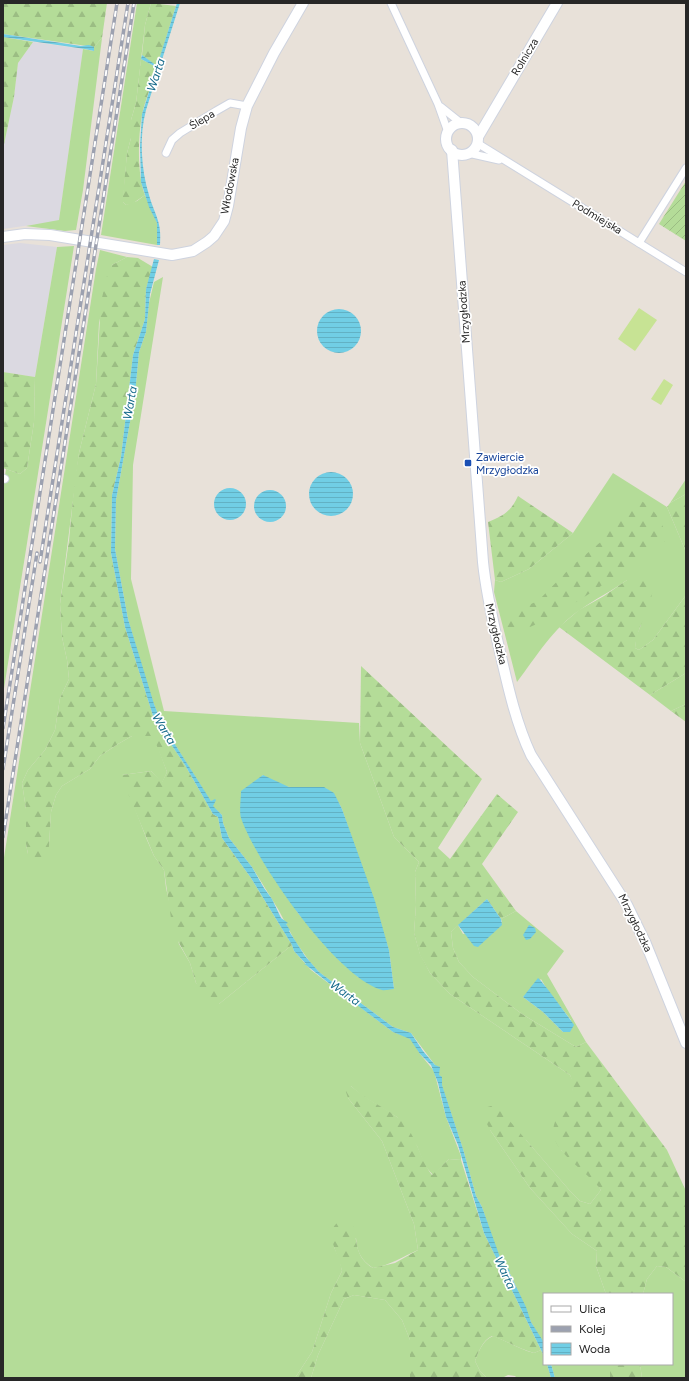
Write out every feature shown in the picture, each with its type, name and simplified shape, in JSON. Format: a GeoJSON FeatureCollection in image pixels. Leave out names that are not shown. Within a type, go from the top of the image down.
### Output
{"type":"FeatureCollection","features":[{"type":"Feature","properties":{"kind":"street","name":"Włodowska"},"geometry":{"type":"LineString","coordinates":[[3,236],[27,234],[50,235],[169,254],[181,254],[200,248],[214,236],[223,224],[247,106],[274,53],[303,3]]}},
{"type":"Feature","properties":{"kind":"street"},"geometry":{"type":"LineString","coordinates":[[391,3],[438,104],[448,132],[447,142],[452,150],[457,154],[466,154],[475,147],[477,140],[471,126],[461,123],[449,116],[438,104]]}},
{"type":"Feature","properties":{"kind":"street","name":"Rolnicza"},"geometry":{"type":"LineString","coordinates":[[477,140],[492,111],[557,3]]}},
{"type":"Feature","properties":{"kind":"street","name":"Ślepa"},"geometry":{"type":"LineString","coordinates":[[166,153],[172,140],[180,133],[216,111],[230,103],[247,106]]}},
{"type":"Feature","properties":{"kind":"street","name":"Rolnicza"},"geometry":{"type":"LineString","coordinates":[[471,126],[492,111]]}},
{"type":"Feature","properties":{"kind":"street"},"geometry":{"type":"LineString","coordinates":[[448,132],[451,127],[461,123]]}},
{"type":"Feature","properties":{"kind":"street","name":"Podmiejska"},"geometry":{"type":"LineString","coordinates":[[477,140],[507,163],[686,272]]}},
{"type":"Feature","properties":{"kind":"street","name":"Mrzygłodzka"},"geometry":{"type":"LineString","coordinates":[[452,150],[483,562],[488,601],[508,688],[524,740],[531,755],[631,911],[686,1043]]}},
{"type":"Feature","properties":{"kind":"street","name":"Podmiejska"},"geometry":{"type":"LineString","coordinates":[[466,154],[507,163]]}},
{"type":"Feature","properties":{"kind":"street","name":"Mrzygłodzka"},"geometry":{"type":"LineString","coordinates":[[454,182],[466,154]]}},
{"type":"Feature","properties":{"kind":"street"},"geometry":{"type":"LineString","coordinates":[[639,243],[686,168]]}},
{"type":"Feature","properties":{"kind":"shaded area"},"geometry":{"type":"Polygon","coordinates":[[[33,42],[83,49],[59,221],[3,229],[3,149],[14,97],[18,63],[33,42]]]}},
{"type":"Feature","properties":{"kind":"shaded area"},"geometry":{"type":"Polygon","coordinates":[[[20,243],[57,247],[35,377],[3,372],[3,245],[20,243]]]}},
{"type":"Feature","properties":{"kind":"green space"},"geometry":{"type":"Polygon","coordinates":[[[3,3],[107,3],[102,38],[94,47],[3,34],[3,3]]]}},
{"type":"Feature","properties":{"kind":"green space"},"geometry":{"type":"Polygon","coordinates":[[[137,3],[151,3],[145,25],[136,103],[131,120],[131,138],[127,153],[123,202],[126,205],[137,201],[145,195],[157,223],[157,245],[101,235],[137,3]]]}},
{"type":"Feature","properties":{"kind":"green space"},"geometry":{"type":"Polygon","coordinates":[[[151,3],[176,6],[157,67],[142,55],[145,25],[151,3]]]}},
{"type":"Feature","properties":{"kind":"green space"},"geometry":{"type":"Polygon","coordinates":[[[3,37],[33,42],[18,63],[14,97],[3,149],[3,37]]]}},
{"type":"Feature","properties":{"kind":"green space"},"geometry":{"type":"Polygon","coordinates":[[[102,38],[83,190],[76,230],[65,231],[26,226],[59,220],[83,49],[94,51],[94,47],[102,38]]]}},
{"type":"Feature","properties":{"kind":"green space"},"geometry":{"type":"Polygon","coordinates":[[[141,59],[154,66],[156,70],[143,109],[140,134],[139,166],[145,195],[132,204],[126,205],[123,202],[123,196],[127,153],[131,138],[131,120],[136,103],[141,59]]]}},
{"type":"Feature","properties":{"kind":"green space"},"geometry":{"type":"Polygon","coordinates":[[[686,181],[686,241],[659,224],[686,181]]]}},
{"type":"Feature","properties":{"kind":"green space"},"geometry":{"type":"Polygon","coordinates":[[[74,246],[3,695],[3,489],[6,469],[20,474],[27,468],[34,422],[35,377],[57,247],[74,246]]]}},
{"type":"Feature","properties":{"kind":"green space"},"geometry":{"type":"Polygon","coordinates":[[[100,250],[127,257],[112,265],[99,323],[96,384],[79,453],[60,604],[62,637],[69,679],[60,698],[55,730],[45,750],[28,770],[22,783],[26,809],[26,844],[28,854],[49,846],[51,812],[56,795],[62,786],[90,769],[100,756],[132,736],[154,736],[167,772],[162,783],[151,771],[122,775],[154,856],[164,870],[166,888],[179,944],[190,963],[196,983],[219,1004],[292,945],[294,951],[311,970],[393,1032],[413,1041],[420,1054],[434,1071],[446,1117],[461,1156],[461,1160],[449,1159],[433,1175],[425,1166],[417,1146],[397,1117],[361,1095],[351,1086],[348,1098],[382,1141],[414,1224],[418,1250],[391,1263],[373,1268],[365,1262],[360,1255],[356,1238],[334,1247],[340,1261],[342,1271],[331,1293],[312,1352],[295,1378],[3,1378],[3,864],[100,250]]]}},
{"type":"Feature","properties":{"kind":"green space"},"geometry":{"type":"Polygon","coordinates":[[[127,257],[138,258],[153,267],[146,289],[145,319],[133,355],[121,457],[112,495],[111,553],[125,627],[154,719],[185,765],[213,814],[218,817],[222,838],[251,878],[292,945],[219,1004],[212,1006],[196,983],[190,963],[173,932],[164,870],[154,856],[122,779],[122,775],[151,771],[162,782],[167,772],[153,736],[132,736],[100,756],[90,769],[62,786],[56,795],[51,812],[49,846],[46,860],[40,864],[35,862],[28,854],[26,844],[26,809],[22,783],[28,770],[45,750],[55,730],[60,698],[69,679],[62,637],[60,604],[79,453],[96,384],[101,302],[107,276],[112,265],[127,257]]]}},
{"type":"Feature","properties":{"kind":"green space"},"geometry":{"type":"Polygon","coordinates":[[[163,277],[133,465],[131,579],[164,711],[359,723],[360,743],[394,837],[419,862],[415,872],[416,905],[414,933],[420,954],[430,973],[450,994],[570,1075],[574,1083],[561,1150],[594,1180],[601,1190],[590,1204],[580,1201],[570,1191],[526,1140],[490,1130],[530,1188],[572,1234],[597,1251],[596,1266],[606,1293],[543,1293],[543,1343],[531,1322],[512,1277],[497,1252],[482,1207],[476,1196],[463,1149],[435,1065],[411,1033],[393,1027],[319,972],[310,962],[295,941],[278,909],[252,867],[229,838],[223,823],[222,815],[212,806],[215,800],[211,801],[208,797],[162,724],[149,692],[128,619],[115,549],[116,500],[135,394],[139,352],[146,332],[149,303],[154,282],[163,277]],[[262,775],[297,912],[329,949],[358,977],[394,989],[389,950],[342,809],[337,799],[327,789],[316,787],[288,787],[262,775]]]}},
{"type":"Feature","properties":{"kind":"green space"},"geometry":{"type":"Polygon","coordinates":[[[639,308],[657,320],[635,351],[618,339],[639,308]]]}},
{"type":"Feature","properties":{"kind":"green space"},"geometry":{"type":"Polygon","coordinates":[[[3,372],[35,377],[34,422],[27,468],[20,474],[3,468],[3,372]]]}},
{"type":"Feature","properties":{"kind":"green space"},"geometry":{"type":"Polygon","coordinates":[[[664,379],[673,385],[661,405],[651,399],[664,379]]]}},
{"type":"Feature","properties":{"kind":"green space"},"geometry":{"type":"Polygon","coordinates":[[[613,473],[667,507],[686,552],[686,595],[653,640],[639,650],[635,648],[636,637],[641,625],[627,580],[586,606],[562,625],[546,643],[517,682],[494,592],[495,580],[501,582],[529,569],[573,533],[613,473]]]}},
{"type":"Feature","properties":{"kind":"green space"},"geometry":{"type":"Polygon","coordinates":[[[686,479],[686,494],[670,503],[686,479]]]}},
{"type":"Feature","properties":{"kind":"green space"},"geometry":{"type":"Polygon","coordinates":[[[686,494],[686,552],[667,507],[670,503],[686,494]]]}},
{"type":"Feature","properties":{"kind":"green space"},"geometry":{"type":"Polygon","coordinates":[[[518,496],[573,533],[529,569],[501,582],[495,580],[488,522],[498,518],[510,509],[518,496]]]}},
{"type":"Feature","properties":{"kind":"green space"},"geometry":{"type":"Polygon","coordinates":[[[640,500],[655,512],[661,522],[665,534],[665,541],[651,553],[564,610],[545,620],[509,635],[505,628],[507,614],[538,601],[572,566],[603,540],[614,521],[640,500]]]}},
{"type":"Feature","properties":{"kind":"green space"},"geometry":{"type":"Polygon","coordinates":[[[640,576],[647,579],[653,590],[636,640],[635,648],[639,650],[653,640],[686,595],[686,673],[650,695],[559,627],[579,610],[604,596],[627,580],[640,576]]]}},
{"type":"Feature","properties":{"kind":"green space"},"geometry":{"type":"Polygon","coordinates":[[[361,666],[482,779],[438,848],[450,859],[497,794],[518,812],[482,864],[516,911],[501,919],[487,899],[451,932],[453,948],[459,962],[473,977],[522,1014],[576,1047],[586,1042],[667,1150],[686,1191],[686,1282],[666,1267],[657,1266],[647,1279],[643,1293],[606,1293],[596,1266],[597,1251],[572,1234],[530,1188],[490,1130],[482,1114],[484,1108],[491,1106],[502,1112],[580,1201],[590,1204],[601,1190],[568,1158],[557,1144],[554,1137],[553,1128],[556,1120],[572,1092],[573,1084],[570,1075],[450,994],[430,973],[420,955],[414,933],[416,905],[415,872],[419,862],[394,837],[360,743],[361,666]]]}},
{"type":"Feature","properties":{"kind":"green space"},"geometry":{"type":"Polygon","coordinates":[[[686,673],[686,704],[671,711],[650,695],[686,673]]]}},
{"type":"Feature","properties":{"kind":"green space"},"geometry":{"type":"Polygon","coordinates":[[[686,704],[686,722],[671,711],[686,704]]]}},
{"type":"Feature","properties":{"kind":"green space"},"geometry":{"type":"Polygon","coordinates":[[[516,911],[564,951],[547,974],[586,1042],[576,1047],[522,1014],[473,977],[459,962],[453,948],[451,932],[458,925],[463,934],[502,922],[501,919],[516,911]],[[541,979],[523,997],[543,1012],[563,1032],[571,1020],[548,991],[541,979]]]}},
{"type":"Feature","properties":{"kind":"green space"},"geometry":{"type":"Polygon","coordinates":[[[351,1086],[362,1095],[397,1117],[403,1123],[413,1137],[432,1175],[449,1159],[461,1160],[484,1233],[541,1350],[534,1353],[492,1336],[483,1343],[475,1361],[480,1371],[487,1378],[410,1378],[410,1340],[402,1320],[385,1300],[354,1295],[344,1299],[318,1355],[311,1378],[295,1378],[312,1352],[331,1293],[342,1271],[332,1234],[333,1228],[337,1223],[345,1219],[353,1225],[360,1255],[367,1264],[373,1268],[395,1263],[418,1250],[414,1224],[382,1141],[348,1098],[345,1089],[351,1086]]]}},
{"type":"Feature","properties":{"kind":"green space"},"geometry":{"type":"Polygon","coordinates":[[[657,1266],[666,1267],[686,1282],[686,1378],[642,1378],[640,1365],[673,1365],[673,1293],[643,1293],[647,1279],[657,1266]]]}},
{"type":"Feature","properties":{"kind":"green space"},"geometry":{"type":"Polygon","coordinates":[[[354,1295],[385,1300],[402,1320],[410,1340],[410,1378],[311,1378],[318,1355],[344,1299],[354,1295]]]}},
{"type":"Feature","properties":{"kind":"green space"},"geometry":{"type":"Polygon","coordinates":[[[493,1336],[534,1353],[541,1350],[543,1354],[543,1365],[547,1365],[551,1378],[517,1378],[515,1376],[508,1375],[502,1378],[487,1378],[480,1371],[475,1361],[484,1343],[493,1336]]]}},
{"type":"Feature","properties":{"kind":"green space"},"geometry":{"type":"Polygon","coordinates":[[[551,1365],[610,1365],[610,1378],[555,1378],[551,1365]]]}},
{"type":"Feature","properties":{"kind":"green space"},"geometry":{"type":"Polygon","coordinates":[[[610,1365],[640,1365],[642,1378],[610,1378],[610,1365]]]}},
{"type":"Feature","properties":{"kind":"water","name":"Warta"},"geometry":{"type":"Polygon","coordinates":[[[177,3],[180,3],[146,110],[142,131],[142,152],[146,185],[158,219],[160,230],[160,245],[157,245],[157,223],[149,207],[141,182],[140,146],[142,114],[156,70],[154,66],[141,59],[142,55],[157,66],[177,3]]]}},
{"type":"Feature","properties":{"kind":"water"},"geometry":{"type":"Polygon","coordinates":[[[3,34],[81,46],[89,45],[94,47],[94,51],[3,37],[3,34]]]}},
{"type":"Feature","properties":{"kind":"water","name":"Warta"},"geometry":{"type":"Polygon","coordinates":[[[154,259],[159,260],[150,294],[146,332],[139,352],[135,394],[116,500],[115,549],[128,619],[154,704],[162,724],[211,801],[216,800],[213,806],[222,815],[223,823],[229,838],[252,867],[272,899],[281,918],[288,923],[286,924],[290,930],[289,931],[305,956],[319,972],[393,1027],[411,1033],[423,1051],[435,1065],[440,1067],[439,1075],[442,1077],[442,1085],[463,1149],[476,1196],[482,1207],[501,1260],[510,1271],[509,1272],[526,1307],[531,1322],[543,1341],[543,1354],[484,1233],[458,1145],[446,1117],[438,1083],[431,1065],[420,1054],[410,1039],[393,1032],[345,996],[337,992],[335,988],[304,965],[306,964],[294,951],[292,945],[251,878],[222,838],[218,817],[213,814],[185,765],[154,719],[125,627],[111,553],[112,495],[121,457],[133,355],[145,319],[146,289],[154,259]]]}},
{"type":"Feature","properties":{"kind":"water"},"geometry":{"type":"Polygon","coordinates":[[[339,309],[351,313],[357,319],[361,331],[357,343],[351,349],[339,353],[327,349],[321,343],[317,331],[321,319],[327,313],[339,309]]]}},
{"type":"Feature","properties":{"kind":"water"},"geometry":{"type":"Polygon","coordinates":[[[331,472],[343,476],[349,482],[353,494],[349,506],[343,512],[331,516],[319,512],[313,506],[309,494],[313,482],[319,476],[331,472]]]}},
{"type":"Feature","properties":{"kind":"water"},"geometry":{"type":"Polygon","coordinates":[[[227,488],[233,488],[243,495],[246,504],[245,510],[239,517],[233,520],[227,520],[217,513],[214,507],[214,501],[221,491],[227,488]]]}},
{"type":"Feature","properties":{"kind":"water"},"geometry":{"type":"Polygon","coordinates":[[[267,490],[273,490],[283,497],[286,506],[285,512],[279,519],[273,522],[267,522],[257,515],[254,509],[254,503],[261,493],[267,490]]]}},
{"type":"Feature","properties":{"kind":"water"},"geometry":{"type":"Polygon","coordinates":[[[263,775],[289,787],[324,787],[334,793],[342,809],[375,901],[389,950],[394,989],[382,990],[364,981],[343,964],[300,916],[280,889],[263,862],[241,818],[240,808],[241,791],[263,775]]]}},
{"type":"Feature","properties":{"kind":"water"},"geometry":{"type":"Polygon","coordinates":[[[487,899],[501,919],[502,925],[478,947],[474,946],[458,925],[487,899]]]}},
{"type":"Feature","properties":{"kind":"water"},"geometry":{"type":"Polygon","coordinates":[[[529,925],[535,928],[536,932],[530,939],[526,940],[523,935],[529,925]]]}},
{"type":"Feature","properties":{"kind":"water"},"geometry":{"type":"Polygon","coordinates":[[[538,978],[574,1025],[570,1032],[563,1032],[543,1012],[523,997],[538,978]]]}},
{"type":"Feature","properties":{"kind":"water"},"geometry":{"type":"Polygon","coordinates":[[[547,1365],[551,1365],[555,1378],[551,1378],[547,1365]]]}},
{"type":"Feature","properties":{"kind":"railway"},"geometry":{"type":"LineString","coordinates":[[3,728],[117,3]]}},
{"type":"Feature","properties":{"kind":"railway"},"geometry":{"type":"LineString","coordinates":[[40,562],[128,3]]}},
{"type":"Feature","properties":{"kind":"railway"},"geometry":{"type":"LineString","coordinates":[[3,837],[134,3]]}},
{"type":"Feature","properties":{"kind":"railway"},"geometry":{"type":"LineString","coordinates":[[3,769],[37,553]]}},
{"type":"Feature","properties":{"kind":"place","name":"Zawiercie Mrzygłodzka"},"geometry":{"type":"Point","coordinates":[468,463]}}]}
